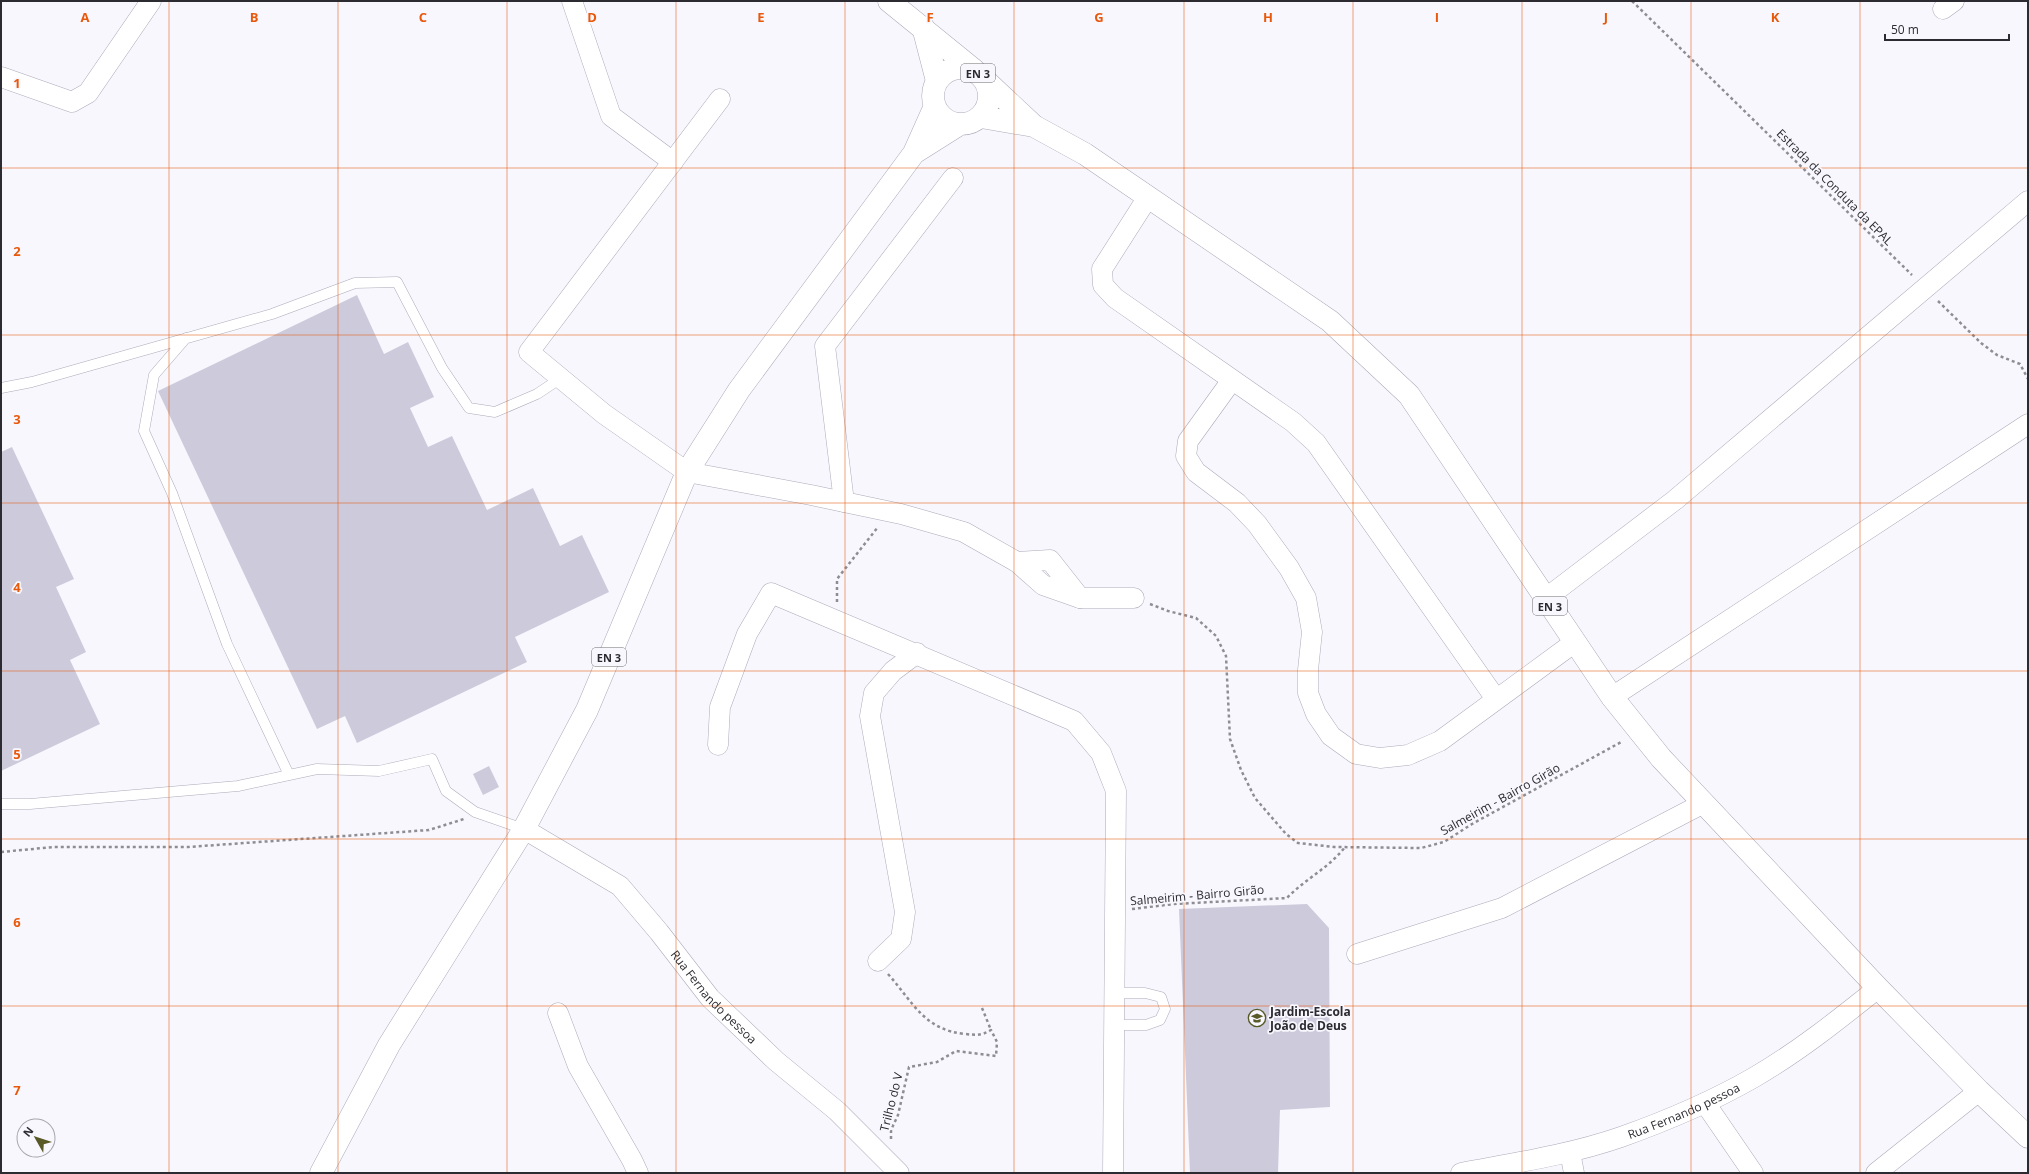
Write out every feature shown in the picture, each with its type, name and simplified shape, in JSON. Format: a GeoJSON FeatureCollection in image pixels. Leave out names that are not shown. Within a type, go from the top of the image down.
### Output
{"type":"FeatureCollection","features":[{"type":"Feature","properties":{"kind":"main road","name":"EN 3"},"geometry":{"type":"LineString","coordinates":[[888,1],[923,27],[980,76],[1034,126],[1085,154],[1330,321],[1409,395],[1545,599],[1612,696],[1661,758],[1702,804],[1878,988],[1979,1091],[2028,1137]]}},
{"type":"Feature","properties":{"kind":"main road","name":"EN 3"},"geometry":{"type":"LineString","coordinates":[[923,27],[937,82]]}},
{"type":"Feature","properties":{"kind":"main road","name":"EN 3"},"geometry":{"type":"LineString","coordinates":[[321,1173],[389,1045],[524,829],[586,710],[687,472],[739,390],[914,153],[935,106],[934,89],[942,75],[957,68],[980,76],[990,91],[990,100],[987,109],[981,117],[968,124],[960,124],[914,153]]}},
{"type":"Feature","properties":{"kind":"main road"},"geometry":{"type":"LineString","coordinates":[[935,106],[945,119],[960,124]]}},
{"type":"Feature","properties":{"kind":"main road","name":"EN 3"},"geometry":{"type":"LineString","coordinates":[[981,117],[1034,126]]}},
{"type":"Feature","properties":{"kind":"street"},"geometry":{"type":"LineString","coordinates":[[1,77],[72,102],[88,93],[151,1]]}},
{"type":"Feature","properties":{"kind":"street"},"geometry":{"type":"LineString","coordinates":[[572,1],[611,116],[673,162]]}},
{"type":"Feature","properties":{"kind":"street"},"geometry":{"type":"LineString","coordinates":[[720,99],[529,352],[604,414],[687,472],[885,510],[964,532],[1017,562],[1043,585],[1080,598],[1134,598]]}},
{"type":"Feature","properties":{"kind":"street"},"geometry":{"type":"LineString","coordinates":[[844,502],[825,346],[953,178]]}},
{"type":"Feature","properties":{"kind":"street"},"geometry":{"type":"LineString","coordinates":[[1148,197],[1102,269],[1103,285],[1115,298],[1293,422],[1316,442],[1496,699]]}},
{"type":"Feature","properties":{"kind":"street"},"geometry":{"type":"LineString","coordinates":[[1545,599],[1675,500],[2028,201]]}},
{"type":"Feature","properties":{"kind":"street"},"geometry":{"type":"LineString","coordinates":[[1232,380],[1188,441],[1186,456],[1196,472],[1237,503],[1257,524],[1289,568],[1306,598],[1312,632],[1308,670],[1308,693],[1316,714],[1331,736],[1356,754],[1380,758],[1408,755],[1440,741],[1575,642]]}},
{"type":"Feature","properties":{"kind":"street"},"geometry":{"type":"LineString","coordinates":[[1612,696],[2028,424]]}},
{"type":"Feature","properties":{"kind":"street"},"geometry":{"type":"LineString","coordinates":[[718,745],[720,707],[747,634],[771,592],[1074,721],[1101,753],[1116,791],[1113,1173]]}},
{"type":"Feature","properties":{"kind":"street"},"geometry":{"type":"LineString","coordinates":[[878,961],[901,939],[905,912],[870,716],[874,693],[892,671],[917,653]]}},
{"type":"Feature","properties":{"kind":"street"},"geometry":{"type":"LineString","coordinates":[[1357,954],[1502,908],[1702,804]]}},
{"type":"Feature","properties":{"kind":"street","name":"Rua Fernando pessoa"},"geometry":{"type":"LineString","coordinates":[[524,829],[620,886],[659,932],[710,998],[776,1061],[837,1111],[895,1169]]}},
{"type":"Feature","properties":{"kind":"street","name":"Rua Fernando pessoa"},"geometry":{"type":"LineString","coordinates":[[1461,1173],[1570,1152],[1620,1137],[1705,1103],[1754,1078],[1813,1038],[1878,988]]}},
{"type":"Feature","properties":{"kind":"street"},"geometry":{"type":"LineString","coordinates":[[558,1013],[578,1066],[638,1173]]}},
{"type":"Feature","properties":{"kind":"street"},"geometry":{"type":"LineString","coordinates":[[1876,1173],[1979,1091]]}},
{"type":"Feature","properties":{"kind":"street"},"geometry":{"type":"LineString","coordinates":[[1705,1103],[1753,1173]]}},
{"type":"Feature","properties":{"kind":"street"},"geometry":{"type":"LineString","coordinates":[[1570,1152],[1574,1173]]}},
{"type":"Feature","properties":{"kind":"lane"},"geometry":{"type":"LineString","coordinates":[[1,388],[32,382],[272,314],[355,283],[397,282],[442,368],[469,408],[495,412],[537,394],[561,378]]}},
{"type":"Feature","properties":{"kind":"lane"},"geometry":{"type":"LineString","coordinates":[[186,338],[154,374],[144,431],[172,493],[227,644],[289,775]]}},
{"type":"Feature","properties":{"kind":"lane"},"geometry":{"type":"LineString","coordinates":[[1,804],[30,804],[238,786],[317,769],[379,771],[432,759],[446,791],[475,812],[524,829]]}},
{"type":"Feature","properties":{"kind":"lane"},"geometry":{"type":"LineString","coordinates":[[1114,994],[1145,993],[1161,997],[1165,1009],[1160,1020],[1146,1026],[1114,1025]]}},
{"type":"Feature","properties":{"kind":"path","name":"Estrada da Conduta da EPAL"},"geometry":{"type":"LineString","coordinates":[[1632,1],[1981,343],[1997,355],[2020,364],[2028,378]]}},
{"type":"Feature","properties":{"kind":"path"},"geometry":{"type":"LineString","coordinates":[[836,620],[837,579],[877,530],[885,510]]}},
{"type":"Feature","properties":{"kind":"path"},"geometry":{"type":"LineString","coordinates":[[1134,598],[1168,611],[1196,618],[1216,636],[1226,656],[1230,739],[1241,770],[1256,798],[1272,819],[1286,834],[1298,843],[1314,846],[1346,847]]}},
{"type":"Feature","properties":{"kind":"path","name":"Salmeirim - Bairro Girão"},"geometry":{"type":"LineString","coordinates":[[1114,911],[1174,904],[1286,898],[1300,884],[1328,865],[1346,847],[1421,848],[1444,842],[1472,824],[1640,732]]}},
{"type":"Feature","properties":{"kind":"path"},"geometry":{"type":"LineString","coordinates":[[1,852],[54,847],[188,847],[429,830],[466,819]]}},
{"type":"Feature","properties":{"kind":"path"},"geometry":{"type":"LineString","coordinates":[[878,961],[919,1012],[935,1026],[950,1033],[982,1036],[991,1030],[982,1008]]}},
{"type":"Feature","properties":{"kind":"path","name":"Trilho do V"},"geometry":{"type":"LineString","coordinates":[[895,1169],[891,1130],[898,1115],[909,1066],[937,1062],[956,1051],[996,1056],[997,1042],[991,1030]]}},
{"type":"Feature","properties":{"kind":"building"},"geometry":{"type":"Polygon","coordinates":[[[357,295],[384,354],[408,342],[434,397],[410,408],[428,447],[452,436],[487,510],[533,488],[560,546],[582,535],[609,592],[515,637],[527,662],[357,743],[345,716],[317,729],[158,391],[357,295]]]}},
{"type":"Feature","properties":{"kind":"building"},"geometry":{"type":"Polygon","coordinates":[[[12,447],[74,579],[56,587],[86,652],[70,660],[100,724],[1,771],[1,452],[12,447]]]}},
{"type":"Feature","properties":{"kind":"building"},"geometry":{"type":"Polygon","coordinates":[[[489,766],[499,787],[483,795],[473,774],[489,766]]]}},
{"type":"Feature","properties":{"kind":"building","name":"Jardim-Escola João de Deus"},"geometry":{"type":"Polygon","coordinates":[[[1307,904],[1329,928],[1330,1107],[1280,1110],[1278,1173],[1190,1173],[1179,909],[1307,904]]]}},
{"type":"Feature","properties":{"kind":"place","name":"Jardim-Escola João de Deus"},"geometry":{"type":"Point","coordinates":[1257,1018]}}]}
